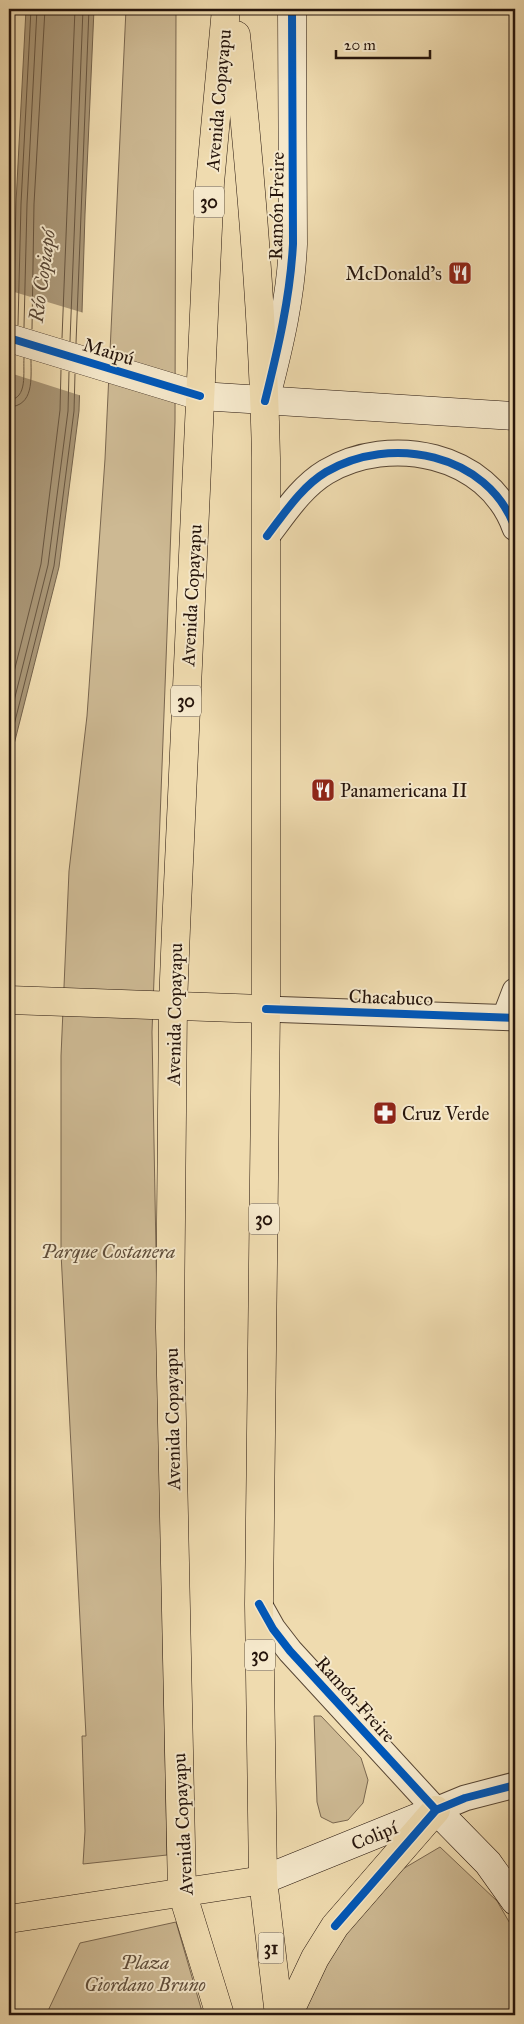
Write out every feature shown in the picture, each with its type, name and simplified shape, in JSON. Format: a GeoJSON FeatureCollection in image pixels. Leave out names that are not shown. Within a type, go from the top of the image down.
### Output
{"type":"FeatureCollection","features":[{"type":"Feature","properties":{"kind":"highway","name":"Avenida Copayapu"},"geometry":{"type":"LineString","coordinates":[[220,2015],[182,1892],[170,1328],[173,1005],[210,183],[226,9]]}},
{"type":"Feature","properties":{"kind":"highway","name":"Avenida Copayapu"},"geometry":{"type":"LineString","coordinates":[[233,9],[256,239],[265,401],[267,536],[266,1009],[259,1604],[263,1880],[279,2015]]}},
{"type":"Feature","properties":{"kind":"highway","name":"Chacabuco"},"geometry":{"type":"LineString","coordinates":[[9,1000],[266,1009]]}},
{"type":"Feature","properties":{"kind":"highway"},"geometry":{"type":"LineString","coordinates":[[288,2015],[315,1958],[335,1926],[436,1810]]}},
{"type":"Feature","properties":{"kind":"highway"},"geometry":{"type":"LineString","coordinates":[[9,1919],[263,1880]]}},
{"type":"Feature","properties":{"kind":"main road","name":"Ramón Freire"},"geometry":{"type":"LineString","coordinates":[[265,401],[285,315],[292,264],[292,9]]}},
{"type":"Feature","properties":{"kind":"main road","name":"Maipú"},"geometry":{"type":"LineString","coordinates":[[9,338],[200,396],[515,416]]}},
{"type":"Feature","properties":{"kind":"main road","name":"Ramón Freire"},"geometry":{"type":"LineString","coordinates":[[436,1810],[488,1863],[515,1901]]}},
{"type":"Feature","properties":{"kind":"main road","name":"Colipí"},"geometry":{"type":"LineString","coordinates":[[263,1880],[436,1810]]}},
{"type":"Feature","properties":{"kind":"street"},"geometry":{"type":"LineString","coordinates":[[267,536],[301,493],[324,473],[346,462],[368,455],[391,452],[415,453],[437,458],[458,466],[478,479],[495,494],[510,513],[515,528]]}},
{"type":"Feature","properties":{"kind":"street"},"geometry":{"type":"LineString","coordinates":[[510,1018],[515,991]]}},
{"type":"Feature","properties":{"kind":"street","name":"Chacabuco"},"geometry":{"type":"LineString","coordinates":[[266,1009],[510,1018]]}},
{"type":"Feature","properties":{"kind":"street","name":"Ramón Freire"},"geometry":{"type":"LineString","coordinates":[[259,1604],[273,1629],[290,1650],[436,1810]]}},
{"type":"Feature","properties":{"kind":"street","name":"Colipí"},"geometry":{"type":"LineString","coordinates":[[436,1810],[465,1798],[515,1786]]}},
{"type":"Feature","properties":{"kind":"green space","name":"Parque Costanera"},"geometry":{"type":"Polygon","coordinates":[[[126,9],[176,9],[175,422],[152,1032],[167,1855],[83,1864],[85,1831],[82,1736],[86,1736],[61,1253],[61,1056],[69,871],[87,716],[105,459],[126,9]]]}},
{"type":"Feature","properties":{"kind":"green space"},"geometry":{"type":"Polygon","coordinates":[[[314,1716],[321,1716],[361,1758],[368,1780],[363,1803],[348,1820],[333,1823],[321,1817],[317,1802],[314,1716]]]}},
{"type":"Feature","properties":{"kind":"green space"},"geometry":{"type":"Polygon","coordinates":[[[440,1847],[497,1901],[515,1932],[515,2015],[301,2015],[323,1966],[360,1913],[401,1870],[440,1847]]]}},
{"type":"Feature","properties":{"kind":"green space","name":"Plaza Giordano Bruno"},"geometry":{"type":"Polygon","coordinates":[[[176,1922],[203,2015],[46,2015],[80,1943],[176,1922]]]}},
{"type":"Feature","properties":{"kind":"water","name":"Río Copiapó"},"geometry":{"type":"Polygon","coordinates":[[[26,9],[94,9],[79,411],[59,567],[9,764],[9,403],[12,384],[16,203],[26,9]]]}},
{"type":"Feature","properties":{"kind":"pier"},"geometry":{"type":"Polygon","coordinates":[[[11,291],[84,313],[82,396],[10,373],[11,291]]]}},
{"type":"Feature","properties":{"kind":"cycle path"},"geometry":{"type":"LineString","coordinates":[[265,401],[286,304],[293,244],[292,9]]}},
{"type":"Feature","properties":{"kind":"cycle path"},"geometry":{"type":"LineString","coordinates":[[9,338],[200,396]]}},
{"type":"Feature","properties":{"kind":"cycle path"},"geometry":{"type":"LineString","coordinates":[[267,536],[301,493],[326,472],[351,460],[379,454],[407,453],[434,458],[460,467],[483,482],[502,503],[515,528]]}},
{"type":"Feature","properties":{"kind":"cycle path"},"geometry":{"type":"LineString","coordinates":[[266,1009],[515,1018]]}},
{"type":"Feature","properties":{"kind":"cycle path"},"geometry":{"type":"LineString","coordinates":[[259,1604],[273,1629],[290,1651],[436,1810]]}},
{"type":"Feature","properties":{"kind":"cycle path"},"geometry":{"type":"LineString","coordinates":[[335,1926],[436,1810],[465,1798],[515,1785]]}},
{"type":"Feature","properties":{"kind":"place","name":"McDonald's"},"geometry":{"type":"Point","coordinates":[460,273]}},
{"type":"Feature","properties":{"kind":"place","name":"Panamericana II"},"geometry":{"type":"Point","coordinates":[323,790]}},
{"type":"Feature","properties":{"kind":"place","name":"Cruz Verde"},"geometry":{"type":"Point","coordinates":[385,1113]}}]}
